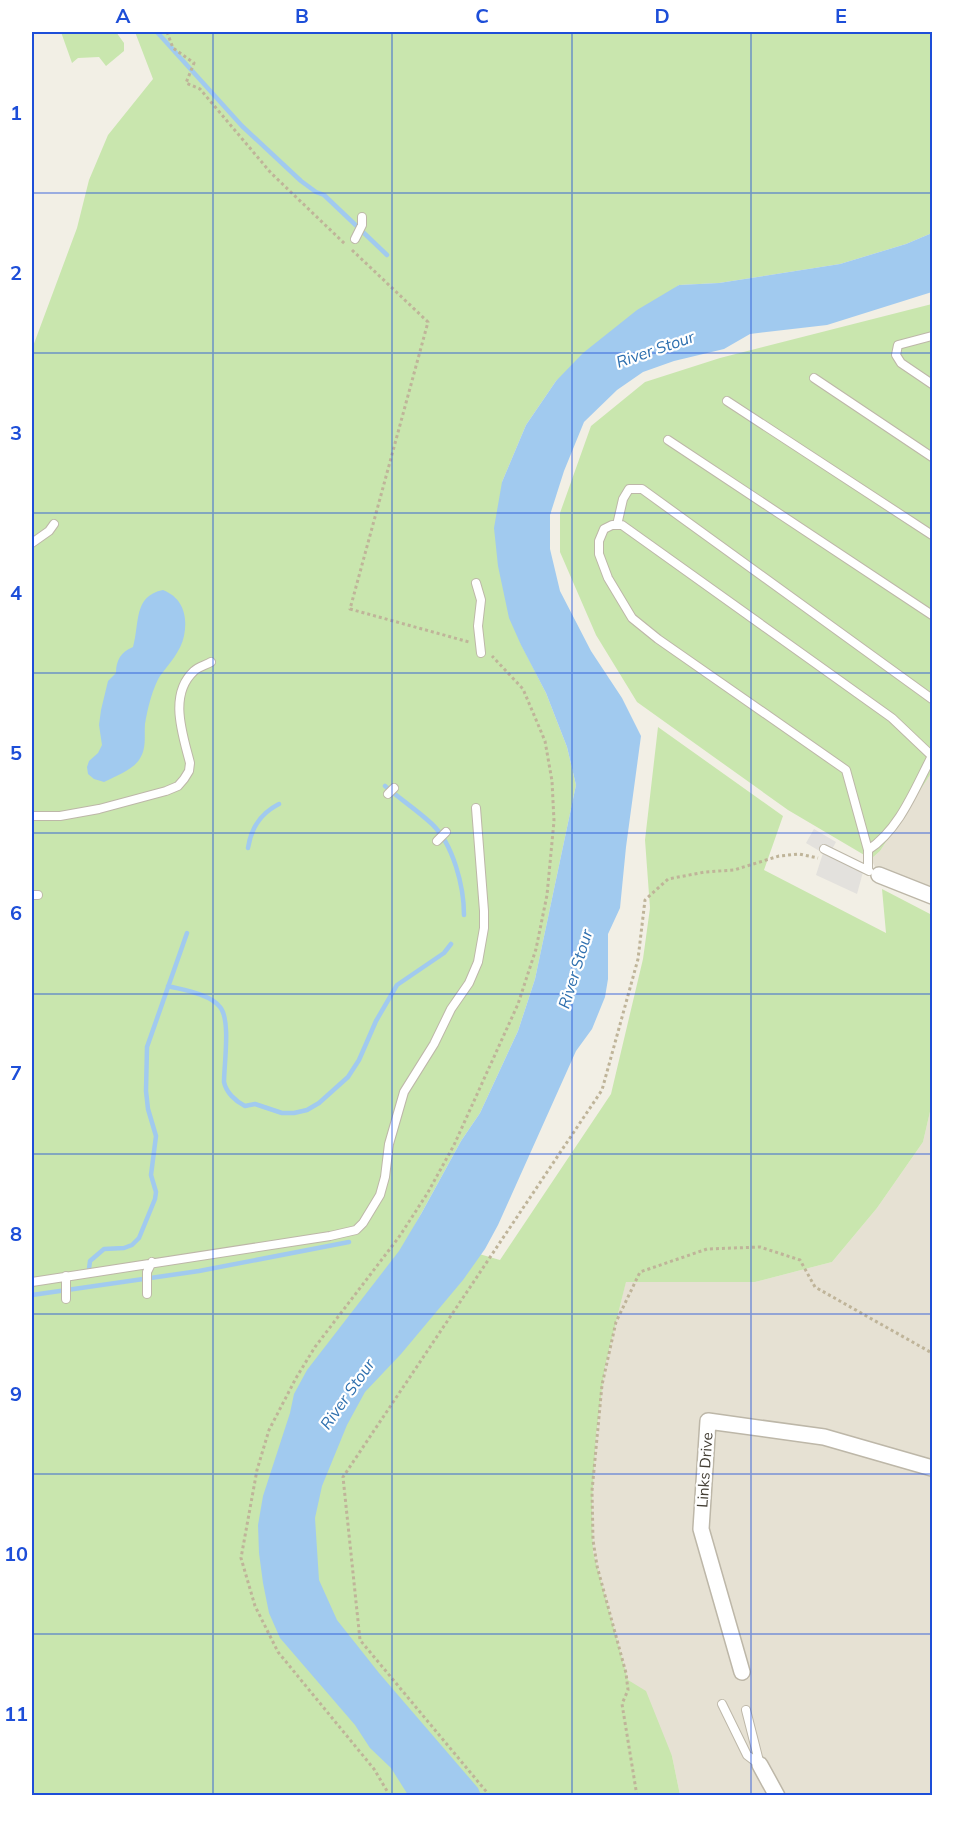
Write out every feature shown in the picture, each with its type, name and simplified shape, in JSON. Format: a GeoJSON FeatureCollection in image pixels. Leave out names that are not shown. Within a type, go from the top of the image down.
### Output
{"type":"FeatureCollection","features":[{"type":"Feature","properties":{"kind":"street"},"geometry":{"type":"LineString","coordinates":[[873,873],[933,896]]}},
{"type":"Feature","properties":{"kind":"street","name":"Links Drive"},"geometry":{"type":"LineString","coordinates":[[742,1672],[701,1529],[708,1421],[824,1437],[933,1468]]}},
{"type":"Feature","properties":{"kind":"street"},"geometry":{"type":"LineString","coordinates":[[760,1765],[777,1796]]}},
{"type":"Feature","properties":{"kind":"lane"},"geometry":{"type":"LineString","coordinates":[[355,239],[362,225],[362,217]]}},
{"type":"Feature","properties":{"kind":"lane"},"geometry":{"type":"LineString","coordinates":[[933,336],[898,345],[896,355],[901,363],[933,384]]}},
{"type":"Feature","properties":{"kind":"lane"},"geometry":{"type":"LineString","coordinates":[[814,378],[933,457]]}},
{"type":"Feature","properties":{"kind":"lane"},"geometry":{"type":"LineString","coordinates":[[728,400],[933,535]]}},
{"type":"Feature","properties":{"kind":"lane"},"geometry":{"type":"LineString","coordinates":[[668,440],[933,615]]}},
{"type":"Feature","properties":{"kind":"lane"},"geometry":{"type":"LineString","coordinates":[[617,525],[623,499],[629,489],[642,489],[933,699]]}},
{"type":"Feature","properties":{"kind":"lane"},"geometry":{"type":"LineString","coordinates":[[32,543],[49,531],[54,524]]}},
{"type":"Feature","properties":{"kind":"lane"},"geometry":{"type":"LineString","coordinates":[[868,850],[877,844],[915,794],[933,756],[892,718],[622,525],[604,529],[599,541],[599,554],[608,578],[632,618],[658,639],[846,770],[873,873]]}},
{"type":"Feature","properties":{"kind":"lane"},"geometry":{"type":"LineString","coordinates":[[476,583],[481,600],[478,626],[480,650]]}},
{"type":"Feature","properties":{"kind":"lane"},"geometry":{"type":"LineString","coordinates":[[32,816],[60,816],[99,809],[178,786],[189,771],[190,763],[178,718],[180,700],[185,683],[194,671],[211,662]]}},
{"type":"Feature","properties":{"kind":"lane"},"geometry":{"type":"LineString","coordinates":[[32,1282],[330,1236],[356,1230],[363,1223],[380,1195],[389,1144],[404,1092],[434,1044],[451,1009],[469,983],[478,962],[484,928],[484,911],[476,808]]}},
{"type":"Feature","properties":{"kind":"lane"},"geometry":{"type":"LineString","coordinates":[[437,841],[446,832]]}},
{"type":"Feature","properties":{"kind":"lane"},"geometry":{"type":"LineString","coordinates":[[824,849],[873,873]]}},
{"type":"Feature","properties":{"kind":"lane"},"geometry":{"type":"LineString","coordinates":[[147,1294],[147,1272],[152,1262]]}},
{"type":"Feature","properties":{"kind":"lane"},"geometry":{"type":"LineString","coordinates":[[66,1276],[66,1299]]}},
{"type":"Feature","properties":{"kind":"lane"},"geometry":{"type":"LineString","coordinates":[[722,1704],[747,1755],[760,1765]]}},
{"type":"Feature","properties":{"kind":"lane"},"geometry":{"type":"LineString","coordinates":[[746,1710],[760,1765]]}},
{"type":"Feature","properties":{"kind":"path"},"geometry":{"type":"LineString","coordinates":[[167,32],[173,48],[194,63],[186,83],[200,89],[271,173],[428,322],[350,609],[471,642],[480,650],[488,651],[523,688],[545,741],[552,781],[554,821],[547,895],[536,949],[518,1004],[454,1145],[427,1194],[399,1237],[315,1347],[269,1430],[257,1470],[241,1558],[255,1606],[278,1652],[374,1769],[390,1796]]}},
{"type":"Feature","properties":{"kind":"path"},"geometry":{"type":"LineString","coordinates":[[490,1796],[360,1641],[343,1477],[602,1090],[638,959],[645,900],[668,879],[705,872],[734,870],[779,856],[799,854],[817,859],[824,849]]}},
{"type":"Feature","properties":{"kind":"path"},"geometry":{"type":"LineString","coordinates":[[637,1796],[622,1704],[628,1690],[626,1673],[597,1566],[593,1540],[592,1491],[602,1385],[616,1322],[640,1272],[707,1249],[760,1247],[800,1260],[815,1287],[933,1353]]}},
{"type":"Feature","properties":{"kind":"shaded area"},"geometry":{"type":"Polygon","coordinates":[[[932,772],[932,896],[879,875],[871,859],[880,851],[932,772]]]}},
{"type":"Feature","properties":{"kind":"shaded area"},"geometry":{"type":"Polygon","coordinates":[[[814,829],[836,842],[829,855],[863,872],[857,894],[816,875],[823,853],[806,843],[814,829]]]}},
{"type":"Feature","properties":{"kind":"shaded area"},"geometry":{"type":"Polygon","coordinates":[[[932,1103],[932,1795],[680,1795],[672,1756],[628,1680],[593,1552],[592,1504],[596,1435],[605,1366],[626,1281],[755,1282],[832,1262],[877,1208],[923,1142],[932,1103]]]}},
{"type":"Feature","properties":{"kind":"green space"},"geometry":{"type":"Polygon","coordinates":[[[61,32],[116,32],[124,43],[124,51],[106,66],[99,57],[78,58],[72,63],[61,32]]]}},
{"type":"Feature","properties":{"kind":"green space"},"geometry":{"type":"Polygon","coordinates":[[[135,32],[932,32],[932,233],[906,244],[840,264],[719,283],[679,285],[556,381],[526,425],[502,482],[520,642],[546,693],[567,747],[576,785],[535,979],[518,1031],[480,1113],[461,1141],[410,1234],[500,1260],[611,1094],[643,959],[650,908],[645,840],[658,727],[783,816],[764,870],[886,933],[882,889],[932,915],[932,1103],[923,1142],[877,1208],[832,1262],[755,1282],[626,1282],[605,1366],[596,1435],[592,1504],[593,1552],[628,1680],[646,1691],[672,1756],[680,1795],[32,1795],[32,349],[77,228],[89,180],[108,135],[153,79],[135,32]]]}},
{"type":"Feature","properties":{"kind":"green space"},"geometry":{"type":"Polygon","coordinates":[[[932,304],[932,772],[880,851],[871,859],[788,810],[637,702],[596,635],[560,552],[560,513],[591,426],[645,382],[720,358],[932,304]]]}},
{"type":"Feature","properties":{"kind":"water","name":"River Stour"},"geometry":{"type":"Polygon","coordinates":[[[932,233],[932,292],[827,325],[750,334],[724,349],[674,361],[643,372],[617,390],[584,422],[564,471],[550,515],[550,549],[560,591],[591,651],[622,698],[641,736],[620,908],[608,934],[608,979],[605,997],[592,1029],[576,1051],[485,1249],[463,1280],[401,1354],[365,1392],[347,1425],[322,1486],[315,1518],[319,1580],[337,1620],[379,1673],[478,1788],[481,1795],[408,1795],[391,1768],[370,1748],[355,1725],[280,1638],[269,1613],[263,1583],[258,1525],[263,1496],[294,1394],[307,1370],[399,1251],[461,1141],[480,1113],[518,1031],[535,979],[576,785],[567,747],[546,693],[509,618],[498,566],[494,528],[502,482],[526,425],[556,381],[583,353],[637,310],[679,285],[719,283],[840,264],[906,244],[932,233]]]}},
{"type":"Feature","properties":{"kind":"water"},"geometry":{"type":"Polygon","coordinates":[[[163,590],[170,593],[182,608],[185,629],[180,647],[157,681],[153,692],[145,721],[143,751],[139,760],[132,767],[104,782],[94,779],[88,774],[87,767],[102,745],[99,725],[108,681],[116,673],[120,657],[133,647],[142,604],[153,593],[163,590]]]}},
{"type":"Feature","properties":{"kind":"waterway"},"geometry":{"type":"LineString","coordinates":[[157,32],[242,126],[301,181],[324,195],[387,255]]}},
{"type":"Feature","properties":{"kind":"waterway"},"geometry":{"type":"LineString","coordinates":[[385,786],[432,824],[446,843],[456,866],[462,891],[464,915]]}},
{"type":"Feature","properties":{"kind":"waterway"},"geometry":{"type":"LineString","coordinates":[[248,848],[258,822],[279,804]]}},
{"type":"Feature","properties":{"kind":"waterway"},"geometry":{"type":"LineString","coordinates":[[89,1269],[90,1261],[104,1249],[124,1248],[132,1245],[139,1238],[155,1199],[156,1192],[151,1175],[156,1136],[148,1109],[146,1091],[147,1047],[187,933]]}},
{"type":"Feature","properties":{"kind":"waterway"},"geometry":{"type":"LineString","coordinates":[[168,986],[203,996],[220,1007],[226,1032],[224,1082],[232,1096],[245,1106],[255,1104],[282,1113],[294,1113],[307,1110],[319,1103],[348,1077],[397,985],[444,953],[451,944]]}},
{"type":"Feature","properties":{"kind":"waterway"},"geometry":{"type":"LineString","coordinates":[[32,1295],[199,1271],[349,1242]]}}]}
